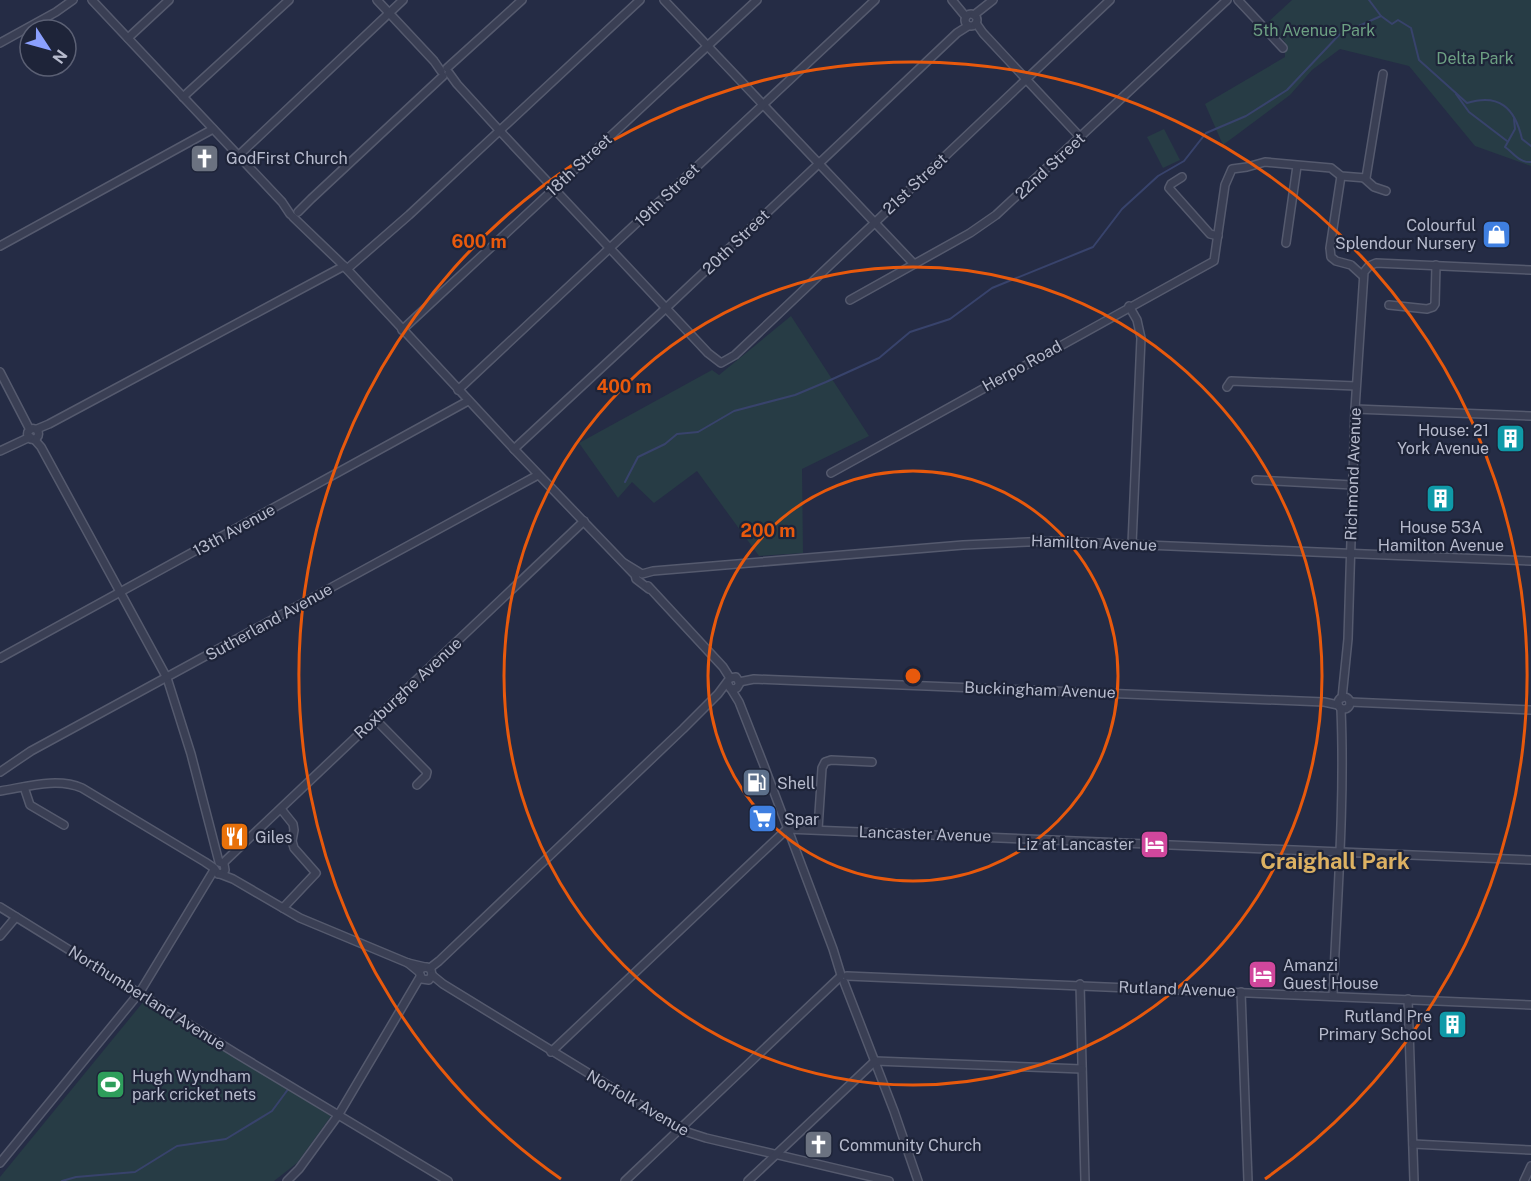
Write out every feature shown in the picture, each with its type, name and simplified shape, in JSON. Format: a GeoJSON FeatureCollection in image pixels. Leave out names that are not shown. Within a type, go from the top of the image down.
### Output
{"type":"FeatureCollection","features":[{"type":"Feature","properties":{"kind":"street"},"geometry":{"type":"LineString","coordinates":[[0,43],[73,0]]}},
{"type":"Feature","properties":{"kind":"street"},"geometry":{"type":"LineString","coordinates":[[92,0],[238,156],[295,213],[305,227],[346,268],[538,475],[624,563],[640,576],[649,589],[723,667],[734,684],[920,1181]]}},
{"type":"Feature","properties":{"kind":"street"},"geometry":{"type":"LineString","coordinates":[[128,38],[169,0]]}},
{"type":"Feature","properties":{"kind":"street"},"geometry":{"type":"LineString","coordinates":[[183,97],[289,0]]}},
{"type":"Feature","properties":{"kind":"street"},"geometry":{"type":"LineString","coordinates":[[377,0],[666,308]]}},
{"type":"Feature","properties":{"kind":"street"},"geometry":{"type":"LineString","coordinates":[[238,156],[404,0]]}},
{"type":"Feature","properties":{"kind":"street"},"geometry":{"type":"LineString","coordinates":[[295,213],[522,0]]}},
{"type":"Feature","properties":{"kind":"street"},"geometry":{"type":"LineString","coordinates":[[0,451],[346,268],[409,216],[640,0]]}},
{"type":"Feature","properties":{"kind":"street"},"geometry":{"type":"LineString","coordinates":[[664,0],[914,264]]}},
{"type":"Feature","properties":{"kind":"street","name":"18th Street"},"geometry":{"type":"LineString","coordinates":[[402,330],[757,0]]}},
{"type":"Feature","properties":{"kind":"street","name":"19th Street"},"geometry":{"type":"LineString","coordinates":[[458,390],[875,0]]}},
{"type":"Feature","properties":{"kind":"street"},"geometry":{"type":"LineString","coordinates":[[952,0],[1081,138]]}},
{"type":"Feature","properties":{"kind":"street","name":"20th Street"},"geometry":{"type":"LineString","coordinates":[[514,449],[993,0]]}},
{"type":"Feature","properties":{"kind":"street","name":"21st Street"},"geometry":{"type":"LineString","coordinates":[[666,308],[718,362],[729,359],[1110,0]]}},
{"type":"Feature","properties":{"kind":"street","name":"22nd Street"},"geometry":{"type":"LineString","coordinates":[[850,300],[991,220],[1227,0]]}},
{"type":"Feature","properties":{"kind":"street"},"geometry":{"type":"LineString","coordinates":[[1238,0],[1283,48]]}},
{"type":"Feature","properties":{"kind":"street"},"geometry":{"type":"LineString","coordinates":[[1365,179],[1383,74]]}},
{"type":"Feature","properties":{"kind":"street"},"geometry":{"type":"LineString","coordinates":[[0,246],[213,129]]}},
{"type":"Feature","properties":{"kind":"street"},"geometry":{"type":"LineString","coordinates":[[1182,177],[1170,184],[1169,188],[1210,234],[1218,236],[1225,185],[1232,168],[1247,167],[1262,162],[1331,168],[1341,176],[1365,179],[1386,191]]}},
{"type":"Feature","properties":{"kind":"street"},"geometry":{"type":"LineString","coordinates":[[1286,243],[1297,166]]}},
{"type":"Feature","properties":{"kind":"street"},"geometry":{"type":"LineString","coordinates":[[1341,176],[1330,253],[1333,259],[1364,272],[1376,263],[1531,270]]}},
{"type":"Feature","properties":{"kind":"street","name":"Herpo Road"},"geometry":{"type":"LineString","coordinates":[[831,473],[1214,261],[1218,236]]}},
{"type":"Feature","properties":{"kind":"street"},"geometry":{"type":"LineString","coordinates":[[1389,305],[1427,309],[1433,307],[1436,266]]}},
{"type":"Feature","properties":{"kind":"street","name":"Richmond Avenue"},"geometry":{"type":"LineString","coordinates":[[1333,995],[1355,409],[1364,272]]}},
{"type":"Feature","properties":{"kind":"street"},"geometry":{"type":"LineString","coordinates":[[1130,306],[1139,326],[1141,346],[1132,544]]}},
{"type":"Feature","properties":{"kind":"street"},"geometry":{"type":"LineString","coordinates":[[0,372],[167,678],[191,754],[219,868]]}},
{"type":"Feature","properties":{"kind":"street"},"geometry":{"type":"LineString","coordinates":[[1227,387],[1231,381],[1356,386]]}},
{"type":"Feature","properties":{"kind":"street","name":"13th Avenue"},"geometry":{"type":"LineString","coordinates":[[0,658],[468,401]]}},
{"type":"Feature","properties":{"kind":"street"},"geometry":{"type":"LineString","coordinates":[[1355,409],[1531,416]]}},
{"type":"Feature","properties":{"kind":"street","name":"Sutherland Avenue"},"geometry":{"type":"LineString","coordinates":[[0,772],[31,752],[538,475]]}},
{"type":"Feature","properties":{"kind":"street"},"geometry":{"type":"LineString","coordinates":[[1256,480],[1353,485]]}},
{"type":"Feature","properties":{"kind":"street","name":"Roxburghe Avenue"},"geometry":{"type":"LineString","coordinates":[[0,1163],[140,992],[206,884],[219,868],[584,521]]}},
{"type":"Feature","properties":{"kind":"street","name":"Hamilton Avenue"},"geometry":{"type":"LineString","coordinates":[[640,576],[658,571],[988,543],[1051,541],[1531,561]]}},
{"type":"Feature","properties":{"kind":"street","name":"Buckingham Avenue"},"geometry":{"type":"LineString","coordinates":[[734,684],[756,679],[1531,710]]}},
{"type":"Feature","properties":{"kind":"street"},"geometry":{"type":"LineString","coordinates":[[287,1181],[339,1114],[413,991],[426,974],[718,694],[734,684]]}},
{"type":"Feature","properties":{"kind":"street"},"geometry":{"type":"LineString","coordinates":[[375,718],[427,772],[417,785]]}},
{"type":"Feature","properties":{"kind":"street"},"geometry":{"type":"LineString","coordinates":[[818,829],[822,768],[825,762],[831,760],[872,762]]}},
{"type":"Feature","properties":{"kind":"street"},"geometry":{"type":"LineString","coordinates":[[0,791],[66,783],[77,786],[205,862],[219,868],[233,879],[283,908],[342,936],[408,963],[426,974]]}},
{"type":"Feature","properties":{"kind":"street"},"geometry":{"type":"LineString","coordinates":[[24,787],[30,805],[64,825]]}},
{"type":"Feature","properties":{"kind":"street"},"geometry":{"type":"LineString","coordinates":[[281,809],[294,827],[292,841],[294,848],[316,873],[283,908]]}},
{"type":"Feature","properties":{"kind":"street"},"geometry":{"type":"LineString","coordinates":[[551,1052],[787,829]]}},
{"type":"Feature","properties":{"kind":"street","name":"Lancaster Avenue"},"geometry":{"type":"LineString","coordinates":[[787,829],[1531,860]]}},
{"type":"Feature","properties":{"kind":"street","name":"Northumberland Avenue"},"geometry":{"type":"LineString","coordinates":[[0,907],[448,1181]]}},
{"type":"Feature","properties":{"kind":"street"},"geometry":{"type":"LineString","coordinates":[[0,936],[16,917]]}},
{"type":"Feature","properties":{"kind":"street","name":"Norfolk Avenue"},"geometry":{"type":"LineString","coordinates":[[426,974],[681,1130],[706,1138],[889,1181]]}},
{"type":"Feature","properties":{"kind":"street","name":"Rutland Avenue"},"geometry":{"type":"LineString","coordinates":[[625,1181],[828,989],[844,978],[858,976],[1080,984],[1531,1005]]}},
{"type":"Feature","properties":{"kind":"street"},"geometry":{"type":"LineString","coordinates":[[1080,984],[1085,1181]]}},
{"type":"Feature","properties":{"kind":"street"},"geometry":{"type":"LineString","coordinates":[[1241,992],[1248,1181]]}},
{"type":"Feature","properties":{"kind":"street"},"geometry":{"type":"LineString","coordinates":[[1408,999],[1414,1181]]}},
{"type":"Feature","properties":{"kind":"street"},"geometry":{"type":"LineString","coordinates":[[748,1181],[875,1061],[1082,1069]]}},
{"type":"Feature","properties":{"kind":"street"},"geometry":{"type":"LineString","coordinates":[[1413,1144],[1531,1150]]}},
{"type":"Feature","properties":{"kind":"street"},"geometry":{"type":"LineString","coordinates":[[1524,1181],[1531,1166]]}},
{"type":"Feature","properties":{"kind":"green space","name":"Delta Park"},"geometry":{"type":"Polygon","coordinates":[[[1292,0],[1531,0],[1531,166],[1475,146],[1409,66],[1340,49],[1312,70],[1290,95],[1223,145],[1205,104],[1285,57],[1285,42],[1267,23],[1292,0]]]}},
{"type":"Feature","properties":{"kind":"green space"},"geometry":{"type":"Polygon","coordinates":[[[1164,129],[1180,160],[1163,168],[1147,137],[1164,129]]]}},
{"type":"Feature","properties":{"kind":"green space"},"geometry":{"type":"Polygon","coordinates":[[[791,316],[869,436],[802,469],[803,553],[759,556],[697,471],[654,503],[632,482],[618,498],[579,443],[712,370],[719,375],[791,316]]]}},
{"type":"Feature","properties":{"kind":"green space"},"geometry":{"type":"Polygon","coordinates":[[[144,1001],[331,1116],[297,1163],[274,1181],[0,1181],[0,1177],[144,1001]]]}},
{"type":"Feature","properties":{"kind":"waterway"},"geometry":{"type":"LineString","coordinates":[[1369,0],[1381,16],[1392,24],[1398,20],[1411,28],[1419,60],[1467,103],[1488,100],[1497,102],[1510,111],[1522,139],[1531,146]]}},
{"type":"Feature","properties":{"kind":"waterway"},"geometry":{"type":"LineString","coordinates":[[625,482],[638,457],[665,444],[677,434],[698,432],[734,411],[795,395],[826,382],[879,358],[910,332],[950,319],[992,288],[1093,247],[1122,209],[1158,176],[1184,161],[1206,133],[1246,116],[1287,90],[1339,35],[1381,16]]}},
{"type":"Feature","properties":{"kind":"waterway"},"geometry":{"type":"LineString","coordinates":[[1456,94],[1469,112],[1507,141]]}},
{"type":"Feature","properties":{"kind":"waterway"},"geometry":{"type":"LineString","coordinates":[[1514,119],[1515,129],[1505,147],[1520,159],[1531,162]]}},
{"type":"Feature","properties":{"kind":"waterway"},"geometry":{"type":"LineString","coordinates":[[62,1181],[76,1177],[135,1172],[177,1146],[226,1139],[272,1111],[289,1088]]}},
{"type":"Feature","properties":{"kind":"place","name":"GodFirst Church"},"geometry":{"type":"Point","coordinates":[205,158]}},
{"type":"Feature","properties":{"kind":"place","name":"Colourful Splendour Nursery"},"geometry":{"type":"Point","coordinates":[1497,234]}},
{"type":"Feature","properties":{"kind":"place","name":"House: 21 York Avenue"},"geometry":{"type":"Point","coordinates":[1510,439]}},
{"type":"Feature","properties":{"kind":"place","name":"House 53A Hamilton Avenue"},"geometry":{"type":"Point","coordinates":[1441,499]}},
{"type":"Feature","properties":{"kind":"place","name":"Shell"},"geometry":{"type":"Point","coordinates":[756,783]}},
{"type":"Feature","properties":{"kind":"place","name":"Spar"},"geometry":{"type":"Point","coordinates":[763,819]}},
{"type":"Feature","properties":{"kind":"place","name":"Giles"},"geometry":{"type":"Point","coordinates":[234,837]}},
{"type":"Feature","properties":{"kind":"place","name":"Liz at Lancaster"},"geometry":{"type":"Point","coordinates":[1155,844]}},
{"type":"Feature","properties":{"kind":"place","name":"Amanzi Guest House"},"geometry":{"type":"Point","coordinates":[1262,974]}},
{"type":"Feature","properties":{"kind":"place","name":"Rutland Pre Primary School"},"geometry":{"type":"Point","coordinates":[1453,1025]}},
{"type":"Feature","properties":{"kind":"place","name":"Hugh Wyndham park cricket nets"},"geometry":{"type":"Point","coordinates":[111,1085]}},
{"type":"Feature","properties":{"kind":"place","name":"Community Church"},"geometry":{"type":"Point","coordinates":[818,1145]}},
{"type":"Feature","properties":{"kind":"district","name":"Craighall Park"},"geometry":{"type":"Point","coordinates":[1335,861]}},
{"type":"Feature","properties":{"kind":"park label","name":"5th Avenue Park"},"geometry":{"type":"Point","coordinates":[1314,30]}}]}
